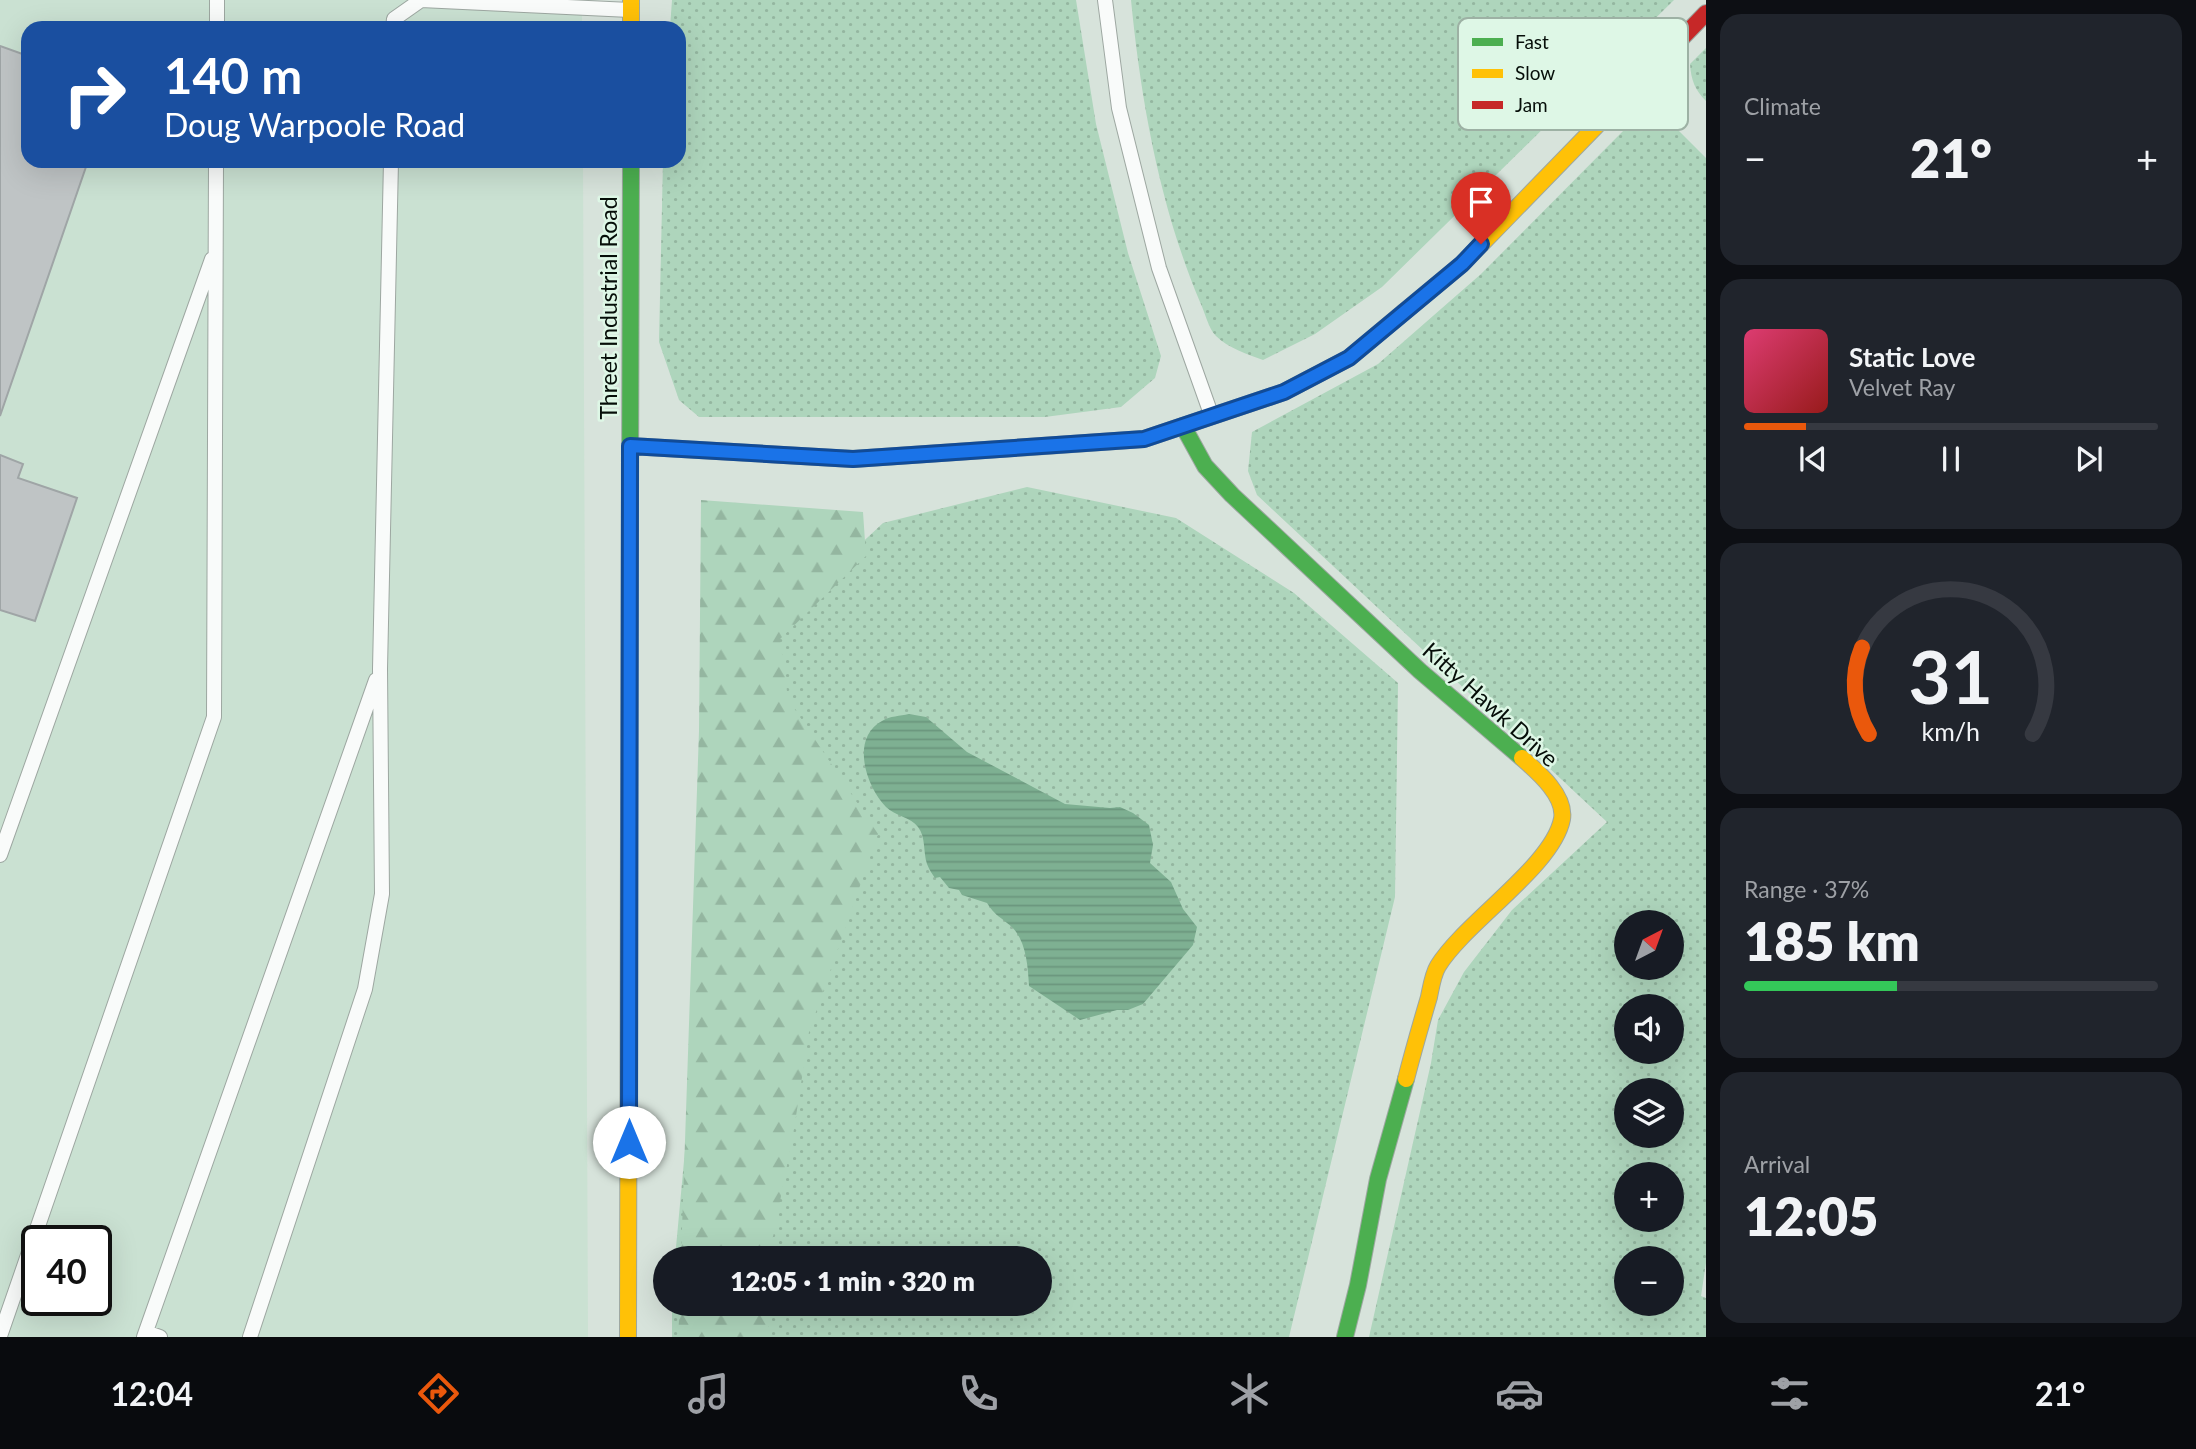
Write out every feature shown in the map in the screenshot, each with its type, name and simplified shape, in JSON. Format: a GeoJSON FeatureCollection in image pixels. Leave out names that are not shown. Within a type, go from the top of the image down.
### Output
{"type":"FeatureCollection","features":[{"type":"Feature","properties":{"kind":"street"},"geometry":{"type":"LineString","coordinates":[[1688,32],[1706,13]]}},
{"type":"Feature","properties":{"kind":"street"},"geometry":{"type":"LineString","coordinates":[[630,446],[853,459],[1144,439],[1284,392],[1349,358],[1462,264],[1592,130]]}},
{"type":"Feature","properties":{"kind":"street","name":"Threet Industrial Road"},"geometry":{"type":"LineString","coordinates":[[628,1337],[631,168]]}},
{"type":"Feature","properties":{"kind":"street","name":"Kitty Hawk Drive"},"geometry":{"type":"LineString","coordinates":[[1183,426],[1205,466],[1232,495],[1420,671],[1536,771],[1559,800],[1562,818],[1551,844],[1437,967],[1378,1179],[1359,1285],[1345,1337]]}},
{"type":"Feature","properties":{"kind":"lane"},"geometry":{"type":"LineString","coordinates":[[217,0],[217,21]]}},
{"type":"Feature","properties":{"kind":"lane"},"geometry":{"type":"LineString","coordinates":[[394,21],[421,0],[631,5]]}},
{"type":"Feature","properties":{"kind":"lane"},"geometry":{"type":"LineString","coordinates":[[1105,0],[1119,107],[1159,268],[1212,416]]}},
{"type":"Feature","properties":{"kind":"lane"},"geometry":{"type":"LineString","coordinates":[[0,1336],[214,717],[216,168]]}},
{"type":"Feature","properties":{"kind":"lane"},"geometry":{"type":"LineString","coordinates":[[250,1337],[365,989],[382,894],[380,669],[391,168]]}},
{"type":"Feature","properties":{"kind":"lane"},"geometry":{"type":"LineString","coordinates":[[0,855],[215,249]]}},
{"type":"Feature","properties":{"kind":"lane"},"geometry":{"type":"LineString","coordinates":[[150,1335],[380,669]]}},
{"type":"Feature","properties":{"kind":"shaded area"},"geometry":{"type":"Polygon","coordinates":[[[0,0],[582,0],[582,21],[21,21],[21,168],[583,168],[588,1337],[0,1337],[0,0]]]}},
{"type":"Feature","properties":{"kind":"shaded area"},"geometry":{"type":"Polygon","coordinates":[[[909,714],[926,717],[967,752],[1065,804],[1120,807],[1149,825],[1153,845],[1150,863],[1171,882],[1183,909],[1197,927],[1193,945],[1143,1004],[1128,1010],[1117,1010],[1080,1020],[1029,986],[1023,947],[1012,927],[987,903],[962,895],[959,890],[949,888],[940,877],[935,878],[927,864],[921,831],[911,821],[886,807],[872,788],[864,763],[866,739],[872,729],[885,719],[909,714]]]}},
{"type":"Feature","properties":{"kind":"green space"},"geometry":{"type":"Polygon","coordinates":[[[672,0],[1076,0],[1096,124],[1128,253],[1161,356],[1155,378],[1121,407],[1045,417],[699,417],[679,400],[659,342],[663,168],[686,168],[686,21],[670,21],[672,0]]]}},
{"type":"Feature","properties":{"kind":"green space"},"geometry":{"type":"Polygon","coordinates":[[[1131,0],[1674,0],[1656,18],[1458,18],[1458,130],[1542,130],[1382,287],[1315,334],[1263,360],[1221,340],[1213,333],[1209,324],[1186,266],[1163,192],[1140,77],[1131,0]]]}},
{"type":"Feature","properties":{"kind":"green space"},"geometry":{"type":"Polygon","coordinates":[[[1706,48],[1706,101],[1694,84],[1690,64],[1706,48]]]}},
{"type":"Feature","properties":{"kind":"green space"},"geometry":{"type":"Polygon","coordinates":[[[1624,130],[1678,130],[1706,158],[1706,1263],[1701,1296],[1706,1298],[1706,1337],[1369,1337],[1431,1063],[1438,1020],[1464,972],[1512,910],[1607,822],[1257,495],[1248,471],[1252,432],[1378,364],[1481,274],[1624,130]]]}},
{"type":"Feature","properties":{"kind":"green space"},"geometry":{"type":"Polygon","coordinates":[[[1027,487],[1176,518],[1294,593],[1398,683],[1395,897],[1289,1337],[672,1337],[672,1316],[1052,1316],[1052,1246],[676,1246],[708,902],[775,624],[883,523],[1027,487]]]}},
{"type":"Feature","properties":{"kind":"green space"},"geometry":{"type":"Polygon","coordinates":[[[701,500],[863,512],[866,556],[780,639],[788,699],[878,834],[809,1032],[771,1246],[681,1246],[699,731],[701,500]]]}},
{"type":"Feature","properties":{"kind":"green space"},"geometry":{"type":"Polygon","coordinates":[[[679,1316],[768,1316],[768,1337],[678,1337],[679,1316]]]}},
{"type":"Feature","properties":{"kind":"building"},"geometry":{"type":"Polygon","coordinates":[[[0,46],[21,54],[21,168],[86,168],[0,416],[0,46]]]}},
{"type":"Feature","properties":{"kind":"building"},"geometry":{"type":"Polygon","coordinates":[[[0,455],[23,464],[18,478],[77,498],[35,621],[0,610],[0,455]]]}},
{"type":"Feature","properties":{"kind":"traffic: fast"},"geometry":{"type":"LineString","coordinates":[[629,828],[631,168]]}},
{"type":"Feature","properties":{"kind":"traffic: fast"},"geometry":{"type":"LineString","coordinates":[[1183,426],[1205,466],[1232,495],[1420,671],[1522,758]]}},
{"type":"Feature","properties":{"kind":"traffic: fast"},"geometry":{"type":"LineString","coordinates":[[630,446],[853,459],[1014,448]]}},
{"type":"Feature","properties":{"kind":"traffic: fast"},"geometry":{"type":"LineString","coordinates":[[1345,1337],[1378,1179],[1406,1079]]}},
{"type":"Feature","properties":{"kind":"traffic: slow"},"geometry":{"type":"LineString","coordinates":[[631,0],[631,21]]}},
{"type":"Feature","properties":{"kind":"traffic: slow"},"geometry":{"type":"LineString","coordinates":[[1404,312],[1462,264],[1592,130]]}},
{"type":"Feature","properties":{"kind":"traffic: slow"},"geometry":{"type":"LineString","coordinates":[[1406,1079],[1438,966],[1468,931],[1543,856],[1562,819],[1560,802],[1555,793],[1543,777],[1522,758]]}},
{"type":"Feature","properties":{"kind":"traffic: slow"},"geometry":{"type":"LineString","coordinates":[[628,1337],[629,828]]}},
{"type":"Feature","properties":{"kind":"traffic: jam"},"geometry":{"type":"LineString","coordinates":[[1688,32],[1706,13]]}},
{"type":"Feature","properties":{"kind":"traffic: jam"},"geometry":{"type":"LineString","coordinates":[[1014,448],[1144,439],[1284,392],[1349,358],[1404,312]]}},
{"type":"Feature","properties":{"kind":"route"},"geometry":{"type":"LineString","coordinates":[[629,1142],[630,446],[853,459],[1144,439],[1284,392],[1349,358],[1462,264],[1481,244]]}}]}
